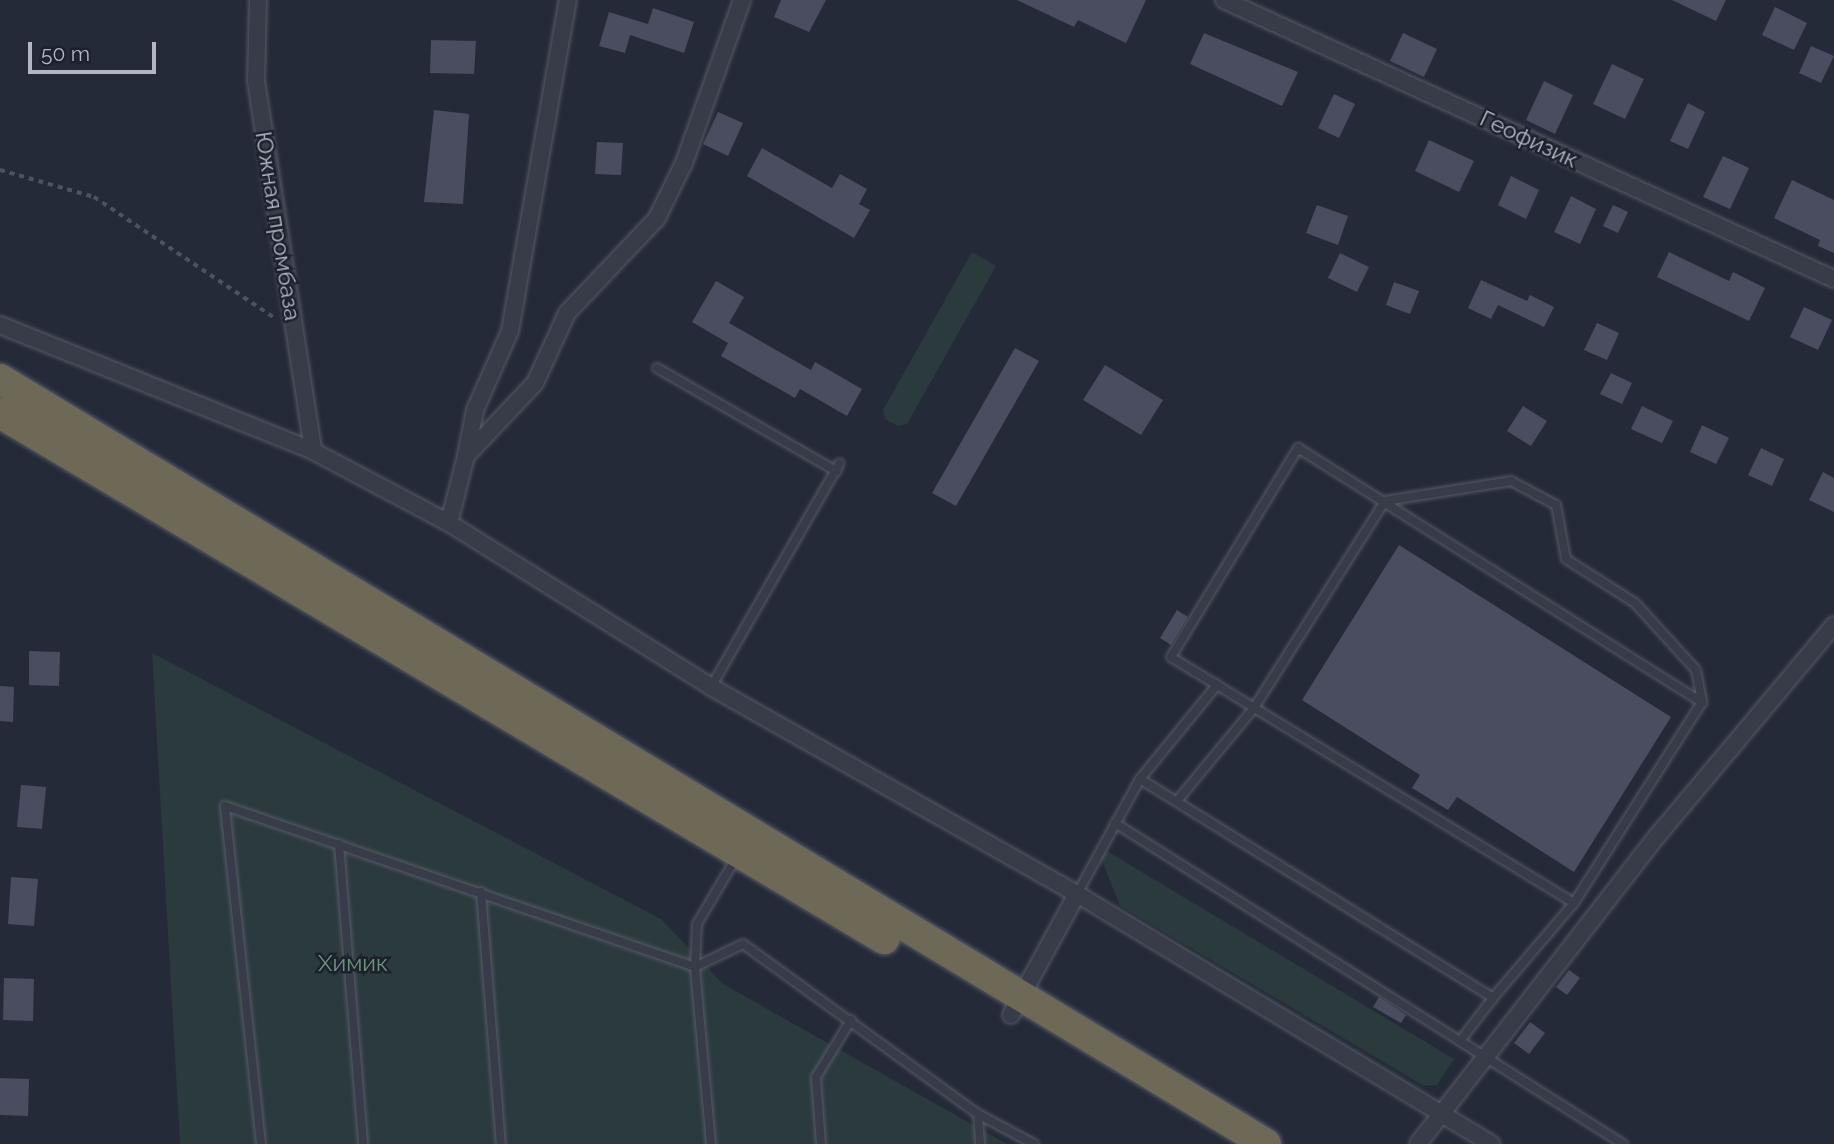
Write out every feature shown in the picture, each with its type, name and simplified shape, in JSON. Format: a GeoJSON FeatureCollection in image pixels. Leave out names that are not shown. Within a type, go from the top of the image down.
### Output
{"type":"FeatureCollection","features":[{"type":"Feature","properties":{"kind":"highway"},"geometry":{"type":"LineString","coordinates":[[0,379],[745,844]]}},
{"type":"Feature","properties":{"kind":"highway"},"geometry":{"type":"LineString","coordinates":[[0,413],[745,844],[1016,1006],[1266,1144]]}},
{"type":"Feature","properties":{"kind":"highway"},"geometry":{"type":"LineString","coordinates":[[1016,1006],[1227,1144]]}},
{"type":"Feature","properties":{"kind":"street","name":"Южная промбаза"},"geometry":{"type":"LineString","coordinates":[[258,0],[256,81],[313,451]]}},
{"type":"Feature","properties":{"kind":"street"},"geometry":{"type":"LineString","coordinates":[[449,523],[475,410],[510,331],[568,0]]}},
{"type":"Feature","properties":{"kind":"street"},"geometry":{"type":"LineString","coordinates":[[466,456],[535,383],[567,313],[657,218],[684,163],[742,0]]}},
{"type":"Feature","properties":{"kind":"street","name":"Геофизик"},"geometry":{"type":"LineString","coordinates":[[1224,0],[1834,279]]}},
{"type":"Feature","properties":{"kind":"street"},"geometry":{"type":"LineString","coordinates":[[0,325],[313,451],[449,523],[711,687],[1077,894],[1492,1144]]}},
{"type":"Feature","properties":{"kind":"street"},"geometry":{"type":"LineString","coordinates":[[1418,1144],[1482,1056],[1658,835],[1834,625]]}},
{"type":"Feature","properties":{"kind":"street"},"geometry":{"type":"LineString","coordinates":[[1016,1006],[1077,894]]}},
{"type":"Feature","properties":{"kind":"lane"},"geometry":{"type":"LineString","coordinates":[[657,368],[838,467],[711,687]]}},
{"type":"Feature","properties":{"kind":"lane"},"geometry":{"type":"LineString","coordinates":[[1574,903],[1171,657],[1298,448],[1702,702]]}},
{"type":"Feature","properties":{"kind":"lane"},"geometry":{"type":"LineString","coordinates":[[1177,801],[1254,708],[1385,501],[1511,481],[1556,505],[1566,559],[1636,603],[1696,670],[1702,702],[1574,903],[1493,998],[1461,1041]]}},
{"type":"Feature","properties":{"kind":"lane"},"geometry":{"type":"LineString","coordinates":[[1077,894],[1140,779],[1217,685]]}},
{"type":"Feature","properties":{"kind":"lane"},"geometry":{"type":"LineString","coordinates":[[1140,779],[1493,998]]}},
{"type":"Feature","properties":{"kind":"lane"},"geometry":{"type":"LineString","coordinates":[[261,1144],[225,806],[695,967],[743,944],[978,1114],[1034,1144]]}},
{"type":"Feature","properties":{"kind":"lane"},"geometry":{"type":"LineString","coordinates":[[1115,824],[1623,1144]]}},
{"type":"Feature","properties":{"kind":"lane"},"geometry":{"type":"LineString","coordinates":[[339,844],[363,1144]]}},
{"type":"Feature","properties":{"kind":"lane"},"geometry":{"type":"LineString","coordinates":[[711,1144],[695,967],[697,924],[745,844]]}},
{"type":"Feature","properties":{"kind":"lane"},"geometry":{"type":"LineString","coordinates":[[481,892],[501,1144]]}},
{"type":"Feature","properties":{"kind":"lane"},"geometry":{"type":"LineString","coordinates":[[821,1144],[816,1077],[851,1020]]}},
{"type":"Feature","properties":{"kind":"lane"},"geometry":{"type":"LineString","coordinates":[[978,1114],[980,1144]]}},
{"type":"Feature","properties":{"kind":"path"},"geometry":{"type":"LineString","coordinates":[[0,170],[94,197],[273,317]]}},
{"type":"Feature","properties":{"kind":"green space"},"geometry":{"type":"Polygon","coordinates":[[[972,252],[996,266],[907,424],[898,426],[885,419],[883,410],[972,252]]]}},
{"type":"Feature","properties":{"kind":"green space","name":"Химик"},"geometry":{"type":"Polygon","coordinates":[[[152,653],[661,919],[723,984],[1007,1144],[180,1144],[152,653]]]}},
{"type":"Feature","properties":{"kind":"green space"},"geometry":{"type":"Polygon","coordinates":[[[1105,850],[1454,1059],[1437,1085],[1424,1086],[1120,906],[1101,858],[1105,850]]]}},
{"type":"Feature","properties":{"kind":"building"},"geometry":{"type":"Polygon","coordinates":[[[781,0],[826,0],[809,32],[774,17],[781,0]]]}},
{"type":"Feature","properties":{"kind":"building"},"geometry":{"type":"Polygon","coordinates":[[[1017,0],[1146,0],[1126,43],[1078,20],[1074,27],[1017,0]]]}},
{"type":"Feature","properties":{"kind":"building"},"geometry":{"type":"Polygon","coordinates":[[[1672,0],[1726,0],[1716,21],[1672,0]]]}},
{"type":"Feature","properties":{"kind":"building"},"geometry":{"type":"Polygon","coordinates":[[[1775,7],[1807,23],[1794,50],[1762,35],[1775,7]]]}},
{"type":"Feature","properties":{"kind":"building"},"geometry":{"type":"Polygon","coordinates":[[[653,8],[694,22],[684,53],[630,35],[625,53],[599,46],[609,12],[648,24],[653,8]]]}},
{"type":"Feature","properties":{"kind":"building"},"geometry":{"type":"Polygon","coordinates":[[[1204,33],[1298,72],[1282,106],[1190,64],[1204,33]]]}},
{"type":"Feature","properties":{"kind":"building"},"geometry":{"type":"Polygon","coordinates":[[[1403,33],[1437,49],[1424,77],[1390,61],[1403,33]]]}},
{"type":"Feature","properties":{"kind":"building"},"geometry":{"type":"Polygon","coordinates":[[[431,40],[476,41],[474,74],[430,73],[431,40]]]}},
{"type":"Feature","properties":{"kind":"building"},"geometry":{"type":"Polygon","coordinates":[[[1811,46],[1834,56],[1821,83],[1799,73],[1811,46]]]}},
{"type":"Feature","properties":{"kind":"building"},"geometry":{"type":"Polygon","coordinates":[[[1612,64],[1644,79],[1625,119],[1593,104],[1612,64]]]}},
{"type":"Feature","properties":{"kind":"building"},"geometry":{"type":"Polygon","coordinates":[[[1544,81],[1573,95],[1555,134],[1526,120],[1544,81]]]}},
{"type":"Feature","properties":{"kind":"building"},"geometry":{"type":"Polygon","coordinates":[[[1334,94],[1355,104],[1339,138],[1318,128],[1334,94]]]}},
{"type":"Feature","properties":{"kind":"building"},"geometry":{"type":"Polygon","coordinates":[[[1688,103],[1705,112],[1688,149],[1670,141],[1688,103]]]}},
{"type":"Feature","properties":{"kind":"building"},"geometry":{"type":"Polygon","coordinates":[[[434,110],[469,114],[463,204],[424,202],[434,110]]]}},
{"type":"Feature","properties":{"kind":"building"},"geometry":{"type":"Polygon","coordinates":[[[718,112],[743,123],[728,156],[703,144],[718,112]]]}},
{"type":"Feature","properties":{"kind":"building"},"geometry":{"type":"Polygon","coordinates":[[[1429,140],[1474,161],[1459,192],[1415,171],[1429,140]]]}},
{"type":"Feature","properties":{"kind":"building"},"geometry":{"type":"Polygon","coordinates":[[[597,142],[623,143],[621,175],[595,174],[597,142]]]}},
{"type":"Feature","properties":{"kind":"building"},"geometry":{"type":"Polygon","coordinates":[[[762,148],[832,188],[840,174],[867,189],[859,204],[870,210],[854,238],[747,176],[762,148]]]}},
{"type":"Feature","properties":{"kind":"building"},"geometry":{"type":"Polygon","coordinates":[[[1723,156],[1749,168],[1730,209],[1703,197],[1723,156]]]}},
{"type":"Feature","properties":{"kind":"building"},"geometry":{"type":"Polygon","coordinates":[[[1511,176],[1539,190],[1526,219],[1498,205],[1511,176]]]}},
{"type":"Feature","properties":{"kind":"building"},"geometry":{"type":"Polygon","coordinates":[[[1792,180],[1834,200],[1834,253],[1818,246],[1820,240],[1774,218],[1792,180]]]}},
{"type":"Feature","properties":{"kind":"building"},"geometry":{"type":"Polygon","coordinates":[[[1571,196],[1596,209],[1580,244],[1554,232],[1571,196]]]}},
{"type":"Feature","properties":{"kind":"building"},"geometry":{"type":"Polygon","coordinates":[[[1317,205],[1348,216],[1338,245],[1306,233],[1317,205]]]}},
{"type":"Feature","properties":{"kind":"building"},"geometry":{"type":"Polygon","coordinates":[[[1613,205],[1628,212],[1618,233],[1603,226],[1613,205]]]}},
{"type":"Feature","properties":{"kind":"building"},"geometry":{"type":"Polygon","coordinates":[[[1669,252],[1729,281],[1733,272],[1765,288],[1749,321],[1657,277],[1669,252]]]}},
{"type":"Feature","properties":{"kind":"building"},"geometry":{"type":"Polygon","coordinates":[[[1340,253],[1369,267],[1357,292],[1328,278],[1340,253]]]}},
{"type":"Feature","properties":{"kind":"building"},"geometry":{"type":"Polygon","coordinates":[[[1481,280],[1527,301],[1530,295],[1554,307],[1544,327],[1498,305],[1491,319],[1468,308],[1481,280]]]}},
{"type":"Feature","properties":{"kind":"building"},"geometry":{"type":"Polygon","coordinates":[[[716,281],[744,297],[729,323],[811,370],[815,362],[862,389],[847,416],[800,389],[795,398],[721,356],[728,343],[692,322],[716,281]]]}},
{"type":"Feature","properties":{"kind":"building"},"geometry":{"type":"Polygon","coordinates":[[[1394,282],[1419,291],[1410,314],[1386,305],[1394,282]]]}},
{"type":"Feature","properties":{"kind":"building"},"geometry":{"type":"Polygon","coordinates":[[[1804,307],[1832,320],[1818,350],[1790,337],[1804,307]]]}},
{"type":"Feature","properties":{"kind":"building"},"geometry":{"type":"Polygon","coordinates":[[[1597,323],[1619,333],[1607,360],[1584,350],[1597,323]]]}},
{"type":"Feature","properties":{"kind":"building"},"geometry":{"type":"Polygon","coordinates":[[[1015,348],[1039,361],[956,506],[932,493],[1015,348]]]}},
{"type":"Feature","properties":{"kind":"building"},"geometry":{"type":"Polygon","coordinates":[[[1105,365],[1163,400],[1141,435],[1083,400],[1105,365]]]}},
{"type":"Feature","properties":{"kind":"building"},"geometry":{"type":"Polygon","coordinates":[[[1611,373],[1632,383],[1622,404],[1600,394],[1611,373]]]}},
{"type":"Feature","properties":{"kind":"building"},"geometry":{"type":"Polygon","coordinates":[[[1523,406],[1547,421],[1531,446],[1507,431],[1523,406]]]}},
{"type":"Feature","properties":{"kind":"building"},"geometry":{"type":"Polygon","coordinates":[[[1642,406],[1673,421],[1662,443],[1631,429],[1642,406]]]}},
{"type":"Feature","properties":{"kind":"building"},"geometry":{"type":"Polygon","coordinates":[[[1702,425],[1729,438],[1716,464],[1690,452],[1702,425]]]}},
{"type":"Feature","properties":{"kind":"building"},"geometry":{"type":"Polygon","coordinates":[[[1761,448],[1784,459],[1772,486],[1748,475],[1761,448]]]}},
{"type":"Feature","properties":{"kind":"building"},"geometry":{"type":"Polygon","coordinates":[[[1823,472],[1834,478],[1834,512],[1809,500],[1823,472]]]}},
{"type":"Feature","properties":{"kind":"building"},"geometry":{"type":"Polygon","coordinates":[[[1399,545],[1671,717],[1574,872],[1457,797],[1448,810],[1412,788],[1420,775],[1302,700],[1399,545]]]}},
{"type":"Feature","properties":{"kind":"building"},"geometry":{"type":"Polygon","coordinates":[[[1177,610],[1188,617],[1171,645],[1160,638],[1177,610]]]}},
{"type":"Feature","properties":{"kind":"building"},"geometry":{"type":"Polygon","coordinates":[[[29,651],[60,652],[59,686],[29,685],[29,651]]]}},
{"type":"Feature","properties":{"kind":"building"},"geometry":{"type":"Polygon","coordinates":[[[0,686],[14,687],[13,722],[0,721],[0,686]]]}},
{"type":"Feature","properties":{"kind":"building"},"geometry":{"type":"Polygon","coordinates":[[[21,785],[46,787],[42,829],[17,827],[21,785]]]}},
{"type":"Feature","properties":{"kind":"building"},"geometry":{"type":"Polygon","coordinates":[[[11,877],[38,879],[34,926],[8,924],[11,877]]]}},
{"type":"Feature","properties":{"kind":"building"},"geometry":{"type":"Polygon","coordinates":[[[1569,970],[1580,978],[1567,995],[1556,987],[1569,970]]]}},
{"type":"Feature","properties":{"kind":"building"},"geometry":{"type":"Polygon","coordinates":[[[4,978],[34,979],[33,1021],[3,1020],[4,978]]]}},
{"type":"Feature","properties":{"kind":"building"},"geometry":{"type":"Polygon","coordinates":[[[1379,997],[1406,1015],[1401,1023],[1373,1007],[1379,997]]]}},
{"type":"Feature","properties":{"kind":"building"},"geometry":{"type":"Polygon","coordinates":[[[1530,1022],[1545,1033],[1529,1054],[1514,1043],[1530,1022]]]}},
{"type":"Feature","properties":{"kind":"building"},"geometry":{"type":"Polygon","coordinates":[[[0,1078],[29,1079],[28,1116],[0,1115],[0,1078]]]}}]}
